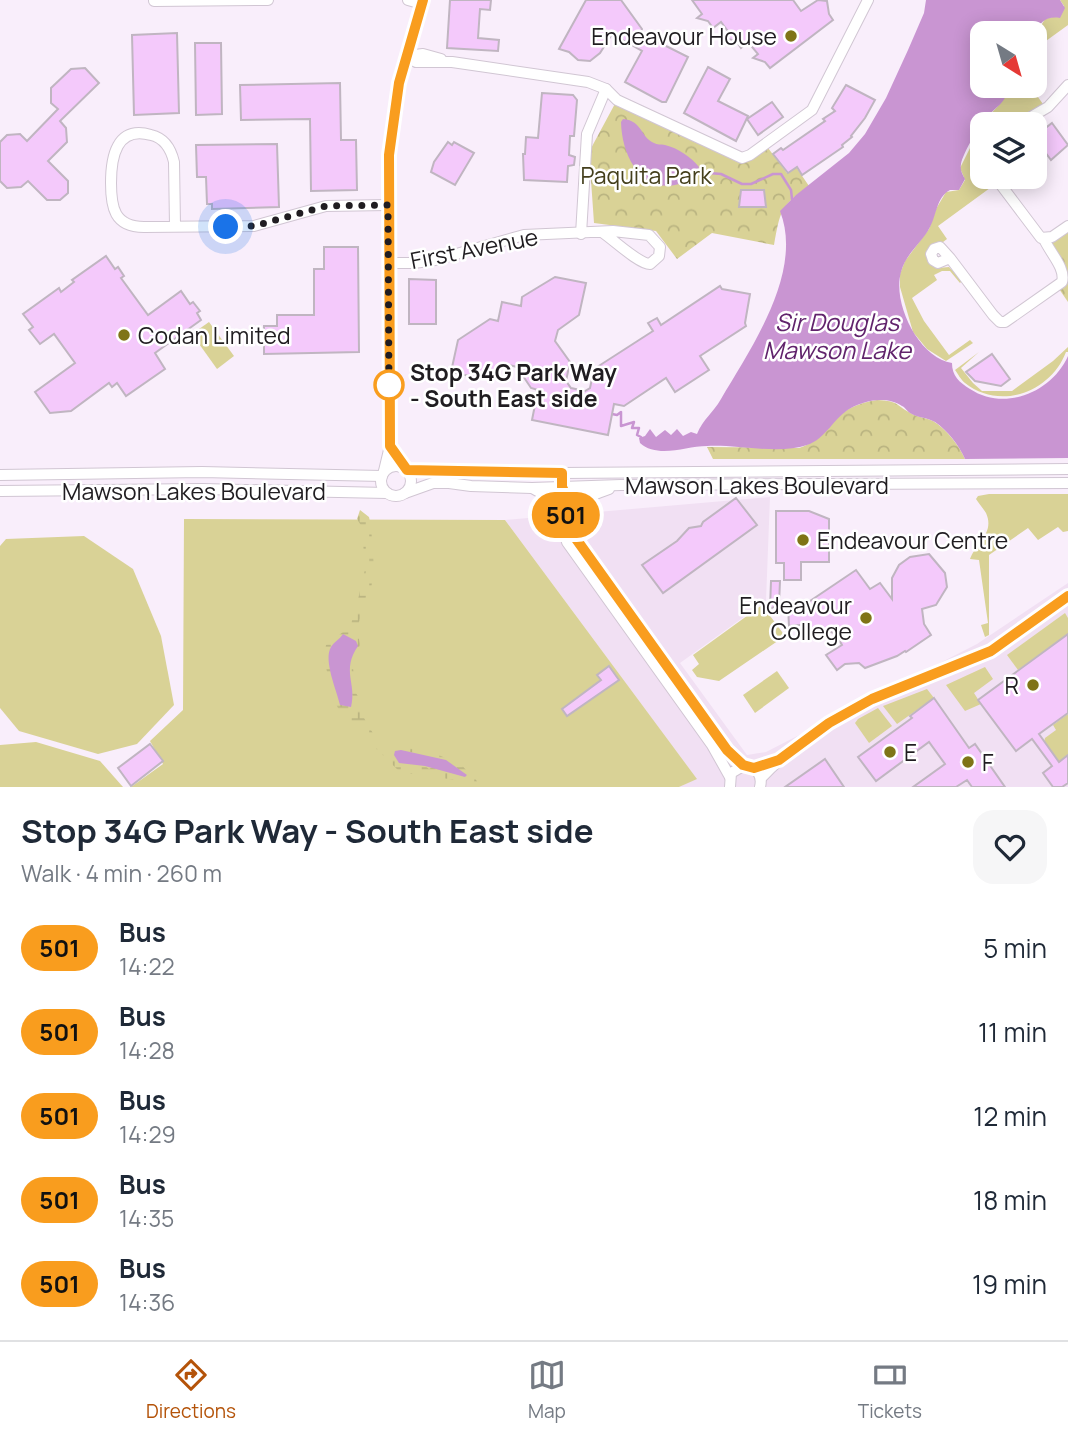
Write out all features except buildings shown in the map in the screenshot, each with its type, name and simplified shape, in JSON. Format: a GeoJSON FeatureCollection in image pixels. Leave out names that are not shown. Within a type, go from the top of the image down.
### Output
{"type":"FeatureCollection","features":[{"type":"Feature","properties":{"kind":"street"},"geometry":{"type":"LineString","coordinates":[[154,1],[268,0]]}},
{"type":"Feature","properties":{"kind":"street"},"geometry":{"type":"LineString","coordinates":[[390,446],[411,480],[405,493],[396,496],[387,493],[382,485],[390,446],[388,205],[391,130],[406,56],[423,2],[408,0]]}},
{"type":"Feature","properties":{"kind":"street"},"geometry":{"type":"LineString","coordinates":[[406,56],[423,54],[452,62],[578,80],[606,89],[617,100],[734,155],[745,157],[812,110],[868,0]]}},
{"type":"Feature","properties":{"kind":"street"},"geometry":{"type":"LineString","coordinates":[[1039,112],[1048,107],[1068,85]]}},
{"type":"Feature","properties":{"kind":"street"},"geometry":{"type":"LineString","coordinates":[[581,233],[587,134],[606,89]]}},
{"type":"Feature","properties":{"kind":"street"},"geometry":{"type":"LineString","coordinates":[[175,226],[172,153],[163,141],[152,135],[141,133],[127,137],[115,149],[111,161],[111,202],[113,210],[123,221],[137,227],[254,226],[326,206],[388,205]]}},
{"type":"Feature","properties":{"kind":"street"},"geometry":{"type":"LineString","coordinates":[[1004,189],[1037,235],[1045,239],[1052,237],[1068,226]]}},
{"type":"Feature","properties":{"kind":"street","name":"First Avenue"},"geometry":{"type":"LineString","coordinates":[[388,262],[414,263],[435,260],[524,235],[581,233],[635,232],[649,235],[660,247],[659,256],[650,264],[640,263],[602,233]]}},
{"type":"Feature","properties":{"kind":"street"},"geometry":{"type":"LineString","coordinates":[[950,258],[993,315],[1000,322],[1006,322],[1062,282],[1063,273],[1050,253],[1045,239]]}},
{"type":"Feature","properties":{"kind":"street"},"geometry":{"type":"LineString","coordinates":[[383,473],[393,466],[405,469]]}},
{"type":"Feature","properties":{"kind":"street","name":"Mawson Lakes Boulevard"},"geometry":{"type":"LineString","coordinates":[[405,469],[562,473],[1068,469]]}},
{"type":"Feature","properties":{"kind":"street","name":"Mawson Lakes Boulevard"},"geometry":{"type":"LineString","coordinates":[[0,475],[383,473]]}},
{"type":"Feature","properties":{"kind":"street"},"geometry":{"type":"LineString","coordinates":[[562,473],[564,522],[574,553],[712,745],[730,782]]}},
{"type":"Feature","properties":{"kind":"street","name":"Mawson Lakes Boulevard"},"geometry":{"type":"LineString","coordinates":[[405,493],[433,483],[532,488],[621,485],[1068,483]]}},
{"type":"Feature","properties":{"kind":"street"},"geometry":{"type":"LineString","coordinates":[[564,522],[578,503],[589,496],[621,485]]}},
{"type":"Feature","properties":{"kind":"street"},"geometry":{"type":"LineString","coordinates":[[532,488],[541,493],[564,522],[727,750],[749,767],[760,783],[779,760],[829,723],[872,699],[991,651],[1068,596]]}},
{"type":"Feature","properties":{"kind":"street","name":"Mawson Lakes Boulevard"},"geometry":{"type":"LineString","coordinates":[[0,491],[202,489],[387,493]]}},
{"type":"Feature","properties":{"kind":"street"},"geometry":{"type":"LineString","coordinates":[[730,782],[736,769],[779,760]]}},
{"type":"Feature","properties":{"kind":"shaded area"},"geometry":{"type":"Polygon","coordinates":[[[770,497],[766,601],[680,663],[747,755],[766,752],[977,644],[1068,583],[1068,787],[679,787],[696,778],[505,520],[770,497]]]}},
{"type":"Feature","properties":{"kind":"green space"},"geometry":{"type":"Polygon","coordinates":[[[1060,0],[1068,0],[1068,25],[1047,40],[1047,21],[1044,21],[1064,6],[1060,0]]]}},
{"type":"Feature","properties":{"kind":"green space"},"geometry":{"type":"Polygon","coordinates":[[[1003,98],[1039,98],[1043,104],[1029,112],[992,112],[1003,98]]]}},
{"type":"Feature","properties":{"kind":"green space","name":"Paquita Park"},"geometry":{"type":"Polygon","coordinates":[[[617,100],[739,157],[765,144],[787,173],[796,167],[809,186],[792,199],[783,211],[774,245],[712,233],[677,259],[656,231],[594,223],[589,152],[617,100]]]}},
{"type":"Feature","properties":{"kind":"green space"},"geometry":{"type":"Polygon","coordinates":[[[970,148],[970,189],[989,189],[938,226],[947,239],[926,255],[931,265],[938,268],[949,267],[962,281],[960,283],[950,271],[942,271],[934,275],[937,280],[912,298],[924,321],[949,355],[970,340],[973,343],[946,361],[927,349],[913,332],[900,287],[900,274],[905,261],[929,229],[946,192],[959,190],[965,180],[960,168],[970,148]]]}},
{"type":"Feature","properties":{"kind":"green space"},"geometry":{"type":"Polygon","coordinates":[[[1068,226],[1068,302],[1057,286],[1062,282],[1048,239],[1068,226]]]}},
{"type":"Feature","properties":{"kind":"green space"},"geometry":{"type":"Polygon","coordinates":[[[209,322],[234,356],[217,369],[192,334],[209,322]]]}},
{"type":"Feature","properties":{"kind":"green space"},"geometry":{"type":"Polygon","coordinates":[[[1068,347],[1068,352],[1049,378],[1023,393],[993,396],[979,391],[964,382],[955,370],[979,352],[961,368],[973,383],[982,391],[1012,391],[1068,347]]]}},
{"type":"Feature","properties":{"kind":"green space"},"geometry":{"type":"Polygon","coordinates":[[[877,400],[894,402],[912,414],[933,421],[952,438],[965,459],[713,459],[707,447],[799,448],[818,437],[848,410],[877,400]]]}},
{"type":"Feature","properties":{"kind":"green space"},"geometry":{"type":"Polygon","coordinates":[[[989,494],[1068,494],[1068,531],[1063,532],[1058,527],[1038,540],[1028,528],[989,555],[989,635],[985,637],[981,625],[988,623],[979,560],[970,559],[984,538],[988,526],[986,513],[976,499],[989,494]]]}},
{"type":"Feature","properties":{"kind":"green space"},"geometry":{"type":"Polygon","coordinates":[[[360,510],[369,517],[374,569],[371,589],[365,599],[357,630],[360,644],[353,668],[356,693],[365,709],[364,718],[378,742],[391,750],[409,748],[441,756],[462,766],[480,787],[473,787],[463,781],[400,772],[350,723],[347,715],[339,710],[335,702],[324,660],[326,645],[347,629],[354,617],[365,569],[362,527],[357,519],[360,510]],[[347,635],[331,646],[340,705],[353,698],[348,674],[356,641],[347,635]],[[401,750],[419,767],[425,766],[429,769],[446,760],[401,750]]]}},
{"type":"Feature","properties":{"kind":"green space"},"geometry":{"type":"Polygon","coordinates":[[[184,519],[505,520],[697,779],[679,787],[131,787],[163,764],[150,741],[183,710],[184,519]]]}},
{"type":"Feature","properties":{"kind":"green space"},"geometry":{"type":"Polygon","coordinates":[[[84,536],[133,569],[161,636],[174,705],[137,744],[98,754],[19,731],[0,708],[0,546],[6,539],[84,536]]]}},
{"type":"Feature","properties":{"kind":"green space"},"geometry":{"type":"Polygon","coordinates":[[[762,605],[785,636],[719,681],[697,677],[692,670],[699,664],[693,655],[762,605]]]}},
{"type":"Feature","properties":{"kind":"green space"},"geometry":{"type":"Polygon","coordinates":[[[1065,613],[1068,618],[1068,634],[1018,670],[1007,655],[1065,613]]]}},
{"type":"Feature","properties":{"kind":"green space"},"geometry":{"type":"Polygon","coordinates":[[[985,667],[993,679],[974,693],[981,704],[965,711],[946,685],[985,667]]]}},
{"type":"Feature","properties":{"kind":"green space"},"geometry":{"type":"Polygon","coordinates":[[[777,671],[789,688],[755,713],[743,695],[777,671]]]}},
{"type":"Feature","properties":{"kind":"green space"},"geometry":{"type":"Polygon","coordinates":[[[927,689],[934,698],[897,724],[883,706],[927,689]]]}},
{"type":"Feature","properties":{"kind":"green space"},"geometry":{"type":"Polygon","coordinates":[[[878,708],[892,726],[869,743],[855,723],[878,708]]]}},
{"type":"Feature","properties":{"kind":"green space"},"geometry":{"type":"Polygon","coordinates":[[[1068,714],[1068,755],[1059,762],[1044,742],[1045,738],[1056,730],[1053,725],[1068,714]]]}},
{"type":"Feature","properties":{"kind":"green space"},"geometry":{"type":"Polygon","coordinates":[[[36,742],[100,761],[123,787],[0,787],[0,745],[36,742]]]}},
{"type":"Feature","properties":{"kind":"water","name":"Sir Douglas Mawson Lake"},"geometry":{"type":"Polygon","coordinates":[[[926,0],[1060,0],[1065,8],[1060,18],[1044,21],[970,21],[970,98],[1004,98],[992,112],[970,112],[970,143],[961,164],[965,179],[959,190],[950,190],[942,197],[930,227],[903,265],[899,285],[904,313],[919,340],[940,359],[952,363],[955,375],[963,384],[984,396],[998,399],[1026,395],[1051,380],[1068,356],[1068,458],[965,459],[952,438],[935,422],[913,415],[896,403],[883,400],[870,401],[851,408],[820,438],[796,448],[707,446],[664,451],[642,445],[639,438],[645,436],[650,429],[656,437],[665,430],[671,435],[677,429],[683,436],[691,432],[697,434],[718,404],[759,333],[780,284],[786,234],[780,211],[849,153],[865,134],[886,98],[924,13],[926,0]]]}},
{"type":"Feature","properties":{"kind":"water"},"geometry":{"type":"Polygon","coordinates":[[[623,119],[638,126],[654,143],[670,146],[688,156],[699,167],[695,177],[679,184],[665,186],[652,183],[641,175],[627,152],[621,122],[623,119]]]}},
{"type":"Feature","properties":{"kind":"water"},"geometry":{"type":"Polygon","coordinates":[[[343,634],[356,641],[358,646],[350,670],[351,707],[340,705],[329,660],[331,647],[343,634]]]}},
{"type":"Feature","properties":{"kind":"water"},"geometry":{"type":"Polygon","coordinates":[[[395,751],[446,760],[467,775],[465,777],[425,766],[399,763],[394,755],[395,751]]]}},
{"type":"Feature","properties":{"kind":"waterway"},"geometry":{"type":"LineString","coordinates":[[698,172],[721,174],[742,184],[751,184],[773,174],[781,174],[791,190],[792,199]]}},
{"type":"Feature","properties":{"kind":"waterway"},"geometry":{"type":"LineString","coordinates":[[612,414],[621,412],[621,426],[634,422],[632,428],[639,428],[637,435],[641,437]]}},
{"type":"Feature","properties":{"kind":"bus line","name":"501"},"geometry":{"type":"LineString","coordinates":[[423,0],[394,107],[388,179],[390,446],[403,467],[407,470],[562,473],[569,529],[727,750],[743,765],[754,768],[779,760],[829,723],[872,699],[991,651],[1068,596]]}},
{"type":"Feature","properties":{"kind":"place","name":"Endeavour House"},"geometry":{"type":"Point","coordinates":[791,36]}},
{"type":"Feature","properties":{"kind":"place","name":"Codan Limited"},"geometry":{"type":"Point","coordinates":[124,335]}},
{"type":"Feature","properties":{"kind":"place","name":"Stop 34G Park Way - South East side"},"geometry":{"type":"Point","coordinates":[389,385]}},
{"type":"Feature","properties":{"kind":"place","name":"Endeavour Centre"},"geometry":{"type":"Point","coordinates":[803,540]}},
{"type":"Feature","properties":{"kind":"place","name":"Endeavour College"},"geometry":{"type":"Point","coordinates":[866,618]}},
{"type":"Feature","properties":{"kind":"place","name":"R"},"geometry":{"type":"Point","coordinates":[1033,685]}},
{"type":"Feature","properties":{"kind":"place","name":"E"},"geometry":{"type":"Point","coordinates":[890,752]}},
{"type":"Feature","properties":{"kind":"place","name":"F"},"geometry":{"type":"Point","coordinates":[968,762]}},
{"type":"Feature","properties":{"kind":"route"},"geometry":{"type":"LineString","coordinates":[[226,227],[254,226],[326,206],[388,205],[389,391],[389,385]]}}]}
